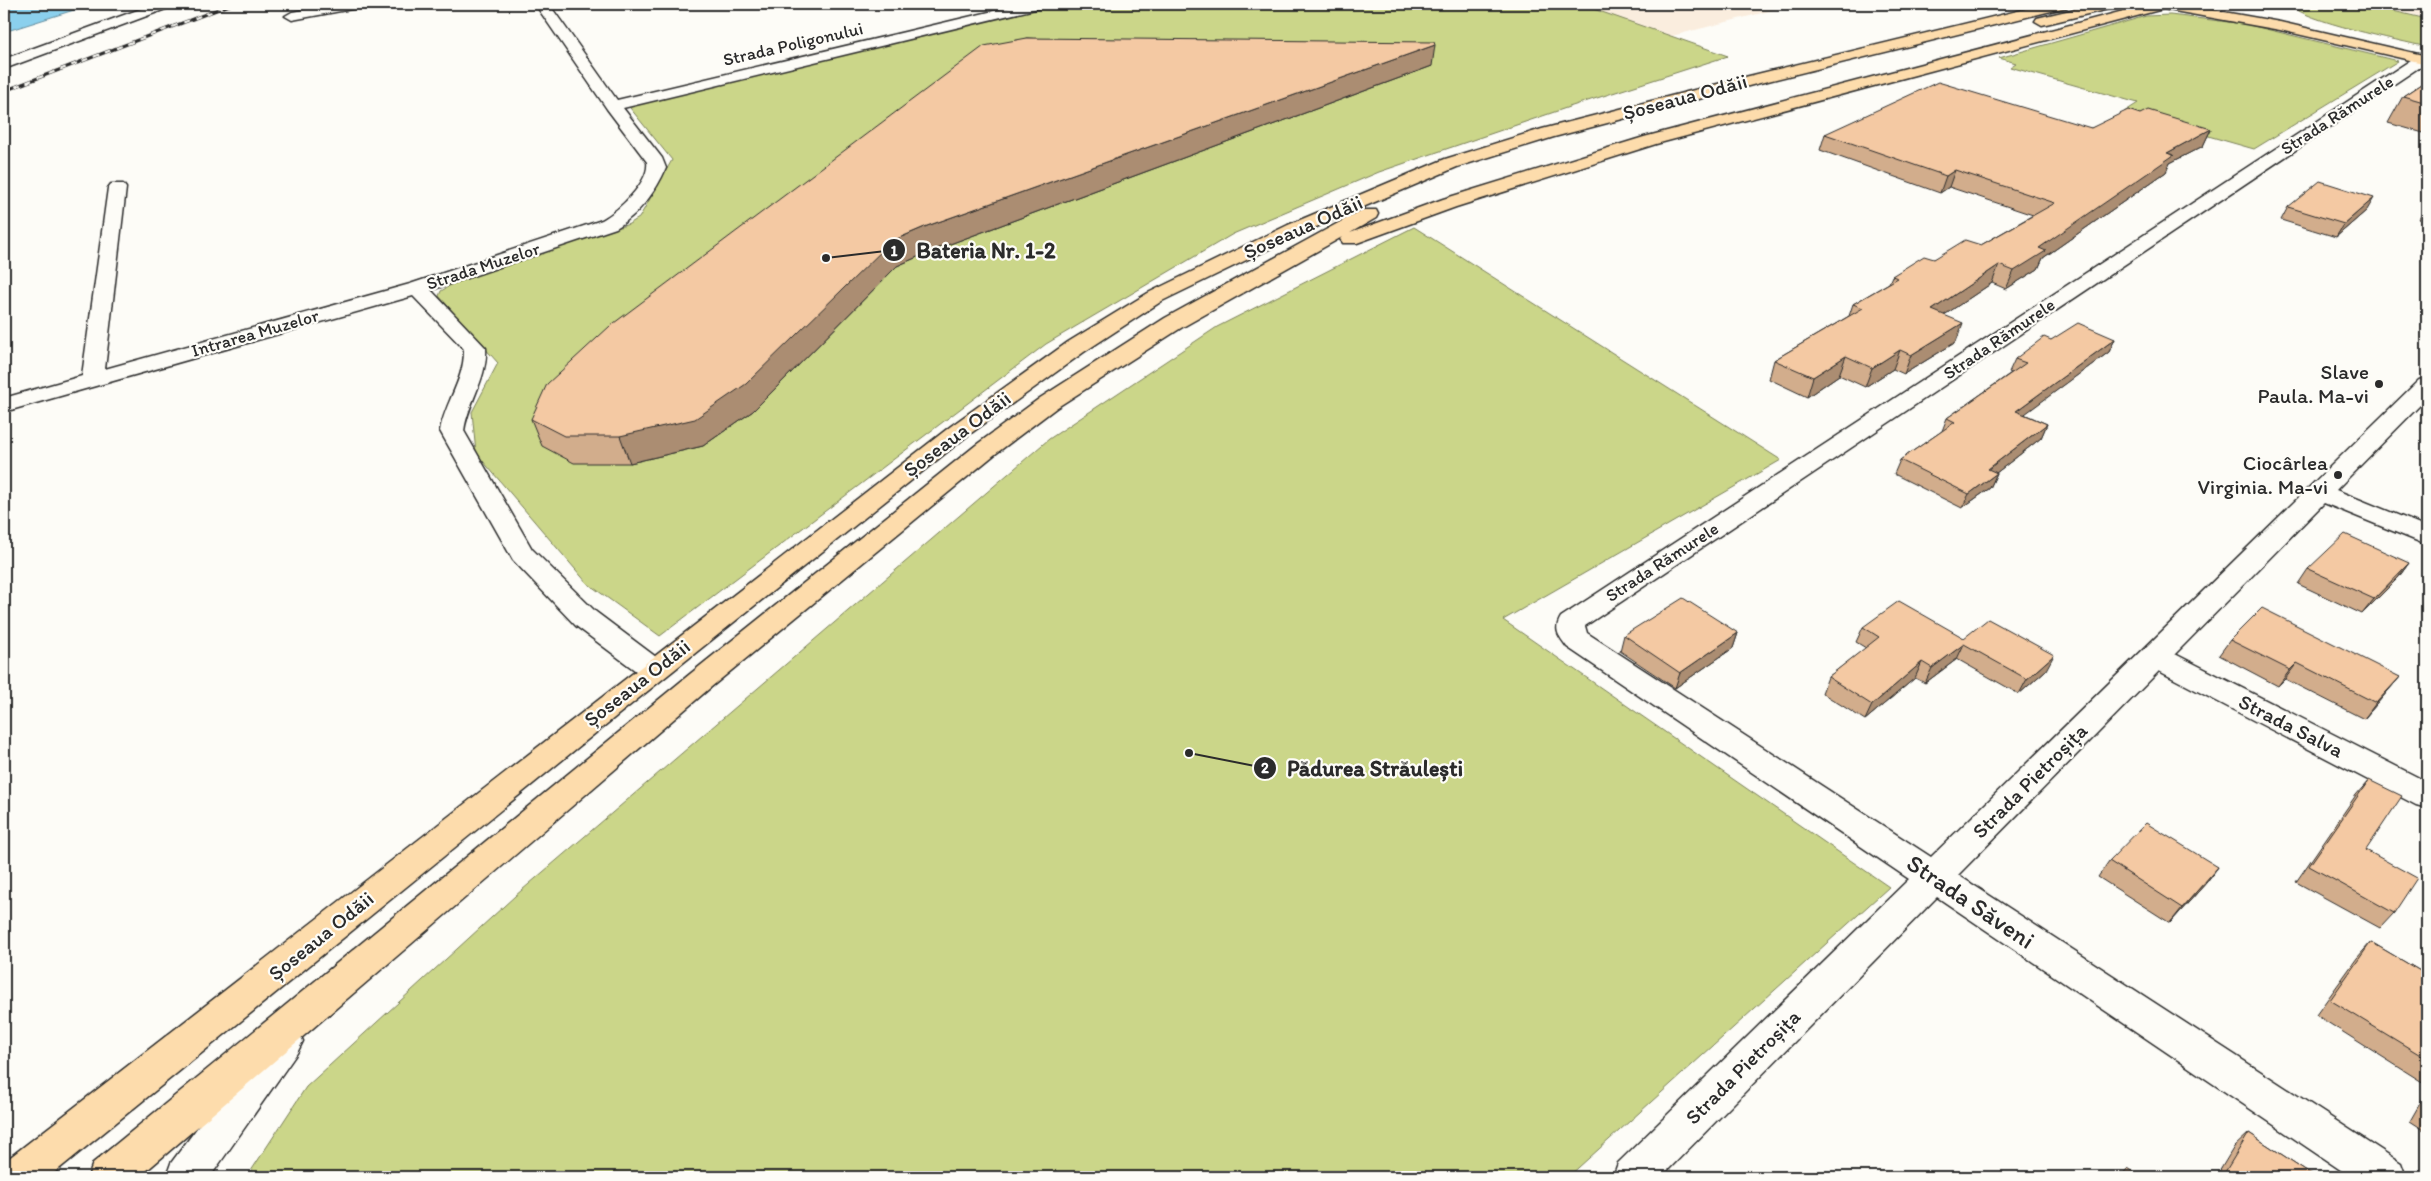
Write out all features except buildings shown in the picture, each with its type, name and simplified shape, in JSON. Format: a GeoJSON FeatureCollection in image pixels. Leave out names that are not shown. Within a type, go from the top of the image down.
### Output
{"type":"FeatureCollection","features":[{"type":"Feature","properties":{"kind":"main road"},"geometry":{"type":"LineString","coordinates":[[1901,27],[1997,4]]}},
{"type":"Feature","properties":{"kind":"main road","name":"Șoseaua Odăii"},"geometry":{"type":"LineString","coordinates":[[17,1177],[654,670],[959,431],[1076,347],[1155,297],[1295,228],[1451,163],[1548,133],[1755,79],[2062,4]]}},
{"type":"Feature","properties":{"kind":"main road","name":"Șoseaua Odăii"},"geometry":{"type":"LineString","coordinates":[[108,1177],[700,681],[985,450],[1048,403],[1173,323],[1367,215],[1456,179],[1557,147],[2112,4]]}},
{"type":"Feature","properties":{"kind":"main road"},"geometry":{"type":"LineString","coordinates":[[2139,4],[2163,6],[2260,22],[2426,58]]}},
{"type":"Feature","properties":{"kind":"main road"},"geometry":{"type":"LineString","coordinates":[[1272,269],[1418,213],[1598,155],[1797,100],[2163,6],[2194,4]]}},
{"type":"Feature","properties":{"kind":"main road"},"geometry":{"type":"LineString","coordinates":[[2228,4],[2399,46]]}},
{"type":"Feature","properties":{"kind":"main road"},"geometry":{"type":"LineString","coordinates":[[2301,16],[2399,46],[2426,58]]}},
{"type":"Feature","properties":{"kind":"main road"},"geometry":{"type":"LineString","coordinates":[[1405,165],[1545,117],[1629,96]]}},
{"type":"Feature","properties":{"kind":"main road"},"geometry":{"type":"LineString","coordinates":[[1295,228],[1378,177]]}},
{"type":"Feature","properties":{"kind":"street"},"geometry":{"type":"LineString","coordinates":[[4,64],[166,4]]}},
{"type":"Feature","properties":{"kind":"street"},"geometry":{"type":"LineString","coordinates":[[292,16],[357,4]]}},
{"type":"Feature","properties":{"kind":"street","name":"Strada Muzelor"},"geometry":{"type":"LineString","coordinates":[[542,4],[613,106],[656,162],[658,168],[632,208],[609,224],[417,288],[475,348],[476,369],[453,417],[452,431],[522,554],[586,619],[654,670]]}},
{"type":"Feature","properties":{"kind":"street","name":"Strada Poligonului"},"geometry":{"type":"LineString","coordinates":[[613,106],[1039,4]]}},
{"type":"Feature","properties":{"kind":"street","name":"Strada Rămurele"},"geometry":{"type":"LineString","coordinates":[[1576,619],[2426,58]]}},
{"type":"Feature","properties":{"kind":"street"},"geometry":{"type":"LineString","coordinates":[[93,379],[117,188]]}},
{"type":"Feature","properties":{"kind":"street","name":"Intrarea Muzelor"},"geometry":{"type":"LineString","coordinates":[[4,405],[417,288]]}},
{"type":"Feature","properties":{"kind":"street","name":"Strada Pietroșița"},"geometry":{"type":"LineString","coordinates":[[1633,1177],[2427,384]]}},
{"type":"Feature","properties":{"kind":"street"},"geometry":{"type":"LineString","coordinates":[[2319,492],[2427,537]]}},
{"type":"Feature","properties":{"kind":"street","name":"Strada Săveni"},"geometry":{"type":"LineString","coordinates":[[1576,619],[1571,624],[1571,632],[1577,640],[2386,1177]]}},
{"type":"Feature","properties":{"kind":"street","name":"Strada Salva"},"geometry":{"type":"LineString","coordinates":[[2155,656],[2427,796]]}},
{"type":"Feature","properties":{"kind":"street"},"geometry":{"type":"LineString","coordinates":[[186,1177],[304,1014]]}},
{"type":"Feature","properties":{"kind":"shaded area"},"geometry":{"type":"Polygon","coordinates":[[[1578,4],[1797,4],[1672,36],[1578,4]]]}},
{"type":"Feature","properties":{"kind":"shaded area"},"geometry":{"type":"Polygon","coordinates":[[[2364,4],[2427,4],[2427,18],[2364,4]]]}},
{"type":"Feature","properties":{"kind":"green space"},"geometry":{"type":"Polygon","coordinates":[[[1048,4],[1306,4],[1315,7],[1328,4],[1579,4],[1728,56],[1569,107],[1379,172],[1233,234],[1046,344],[660,636],[587,583],[476,453],[472,412],[498,363],[439,296],[441,291],[456,282],[629,224],[639,218],[672,160],[626,103],[1048,4]]]}},
{"type":"Feature","properties":{"kind":"green space"},"geometry":{"type":"Polygon","coordinates":[[[2289,4],[2363,4],[2427,19],[2427,47],[2332,24],[2298,11],[2289,4]]]}},
{"type":"Feature","properties":{"kind":"green space"},"geometry":{"type":"Polygon","coordinates":[[[2170,15],[2245,24],[2398,61],[2254,149],[2124,112],[2138,103],[2010,67],[2016,63],[1999,58],[2146,16],[2170,15]]]}},
{"type":"Feature","properties":{"kind":"green space"},"geometry":{"type":"Polygon","coordinates":[[[1414,227],[1781,460],[1503,620],[1889,887],[1568,1177],[247,1177],[306,1087],[515,896],[1049,439],[1217,327],[1414,227]]]}},
{"type":"Feature","properties":{"kind":"water"},"geometry":{"type":"Polygon","coordinates":[[[4,4],[93,4],[4,32],[4,4]]]}},
{"type":"Feature","properties":{"kind":"railway"},"geometry":{"type":"LineString","coordinates":[[4,91],[232,4]]}},
{"type":"Feature","properties":{"kind":"place","name":"Bateria Nr. 1-2"},"geometry":{"type":"Point","coordinates":[826,258]}},
{"type":"Feature","properties":{"kind":"place","name":"Slave Paula. Ma-vi"},"geometry":{"type":"Point","coordinates":[2379,384]}},
{"type":"Feature","properties":{"kind":"place","name":"Ciocârlea Virginia. Ma-vi"},"geometry":{"type":"Point","coordinates":[2338,475]}},
{"type":"Feature","properties":{"kind":"place","name":"Pădurea Străulești"},"geometry":{"type":"Point","coordinates":[1189,753]}}]}
